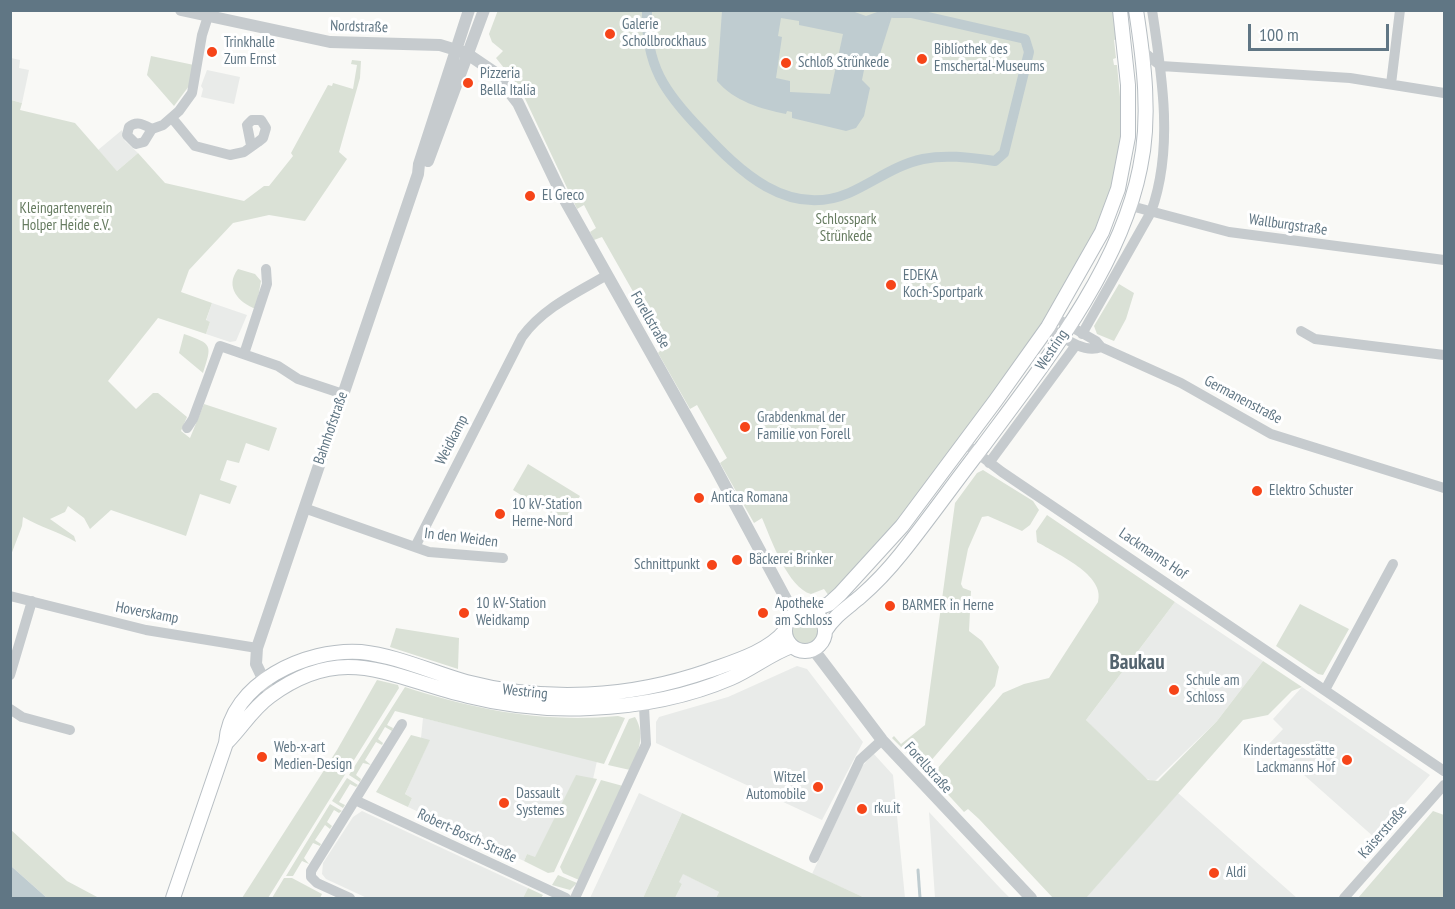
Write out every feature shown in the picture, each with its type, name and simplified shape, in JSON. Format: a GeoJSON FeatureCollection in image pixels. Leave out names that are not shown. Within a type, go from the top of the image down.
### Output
{"type":"FeatureCollection","features":[{"type":"Feature","properties":{"kind":"main road","name":"Westring"},"geometry":{"type":"LineString","coordinates":[[810,611],[829,604],[880,553],[964,443],[1051,322],[1102,232],[1123,173],[1129,115],[1119,10]]}},
{"type":"Feature","properties":{"kind":"main road","name":"Westring"},"geometry":{"type":"LineString","coordinates":[[825,631],[834,618],[862,595],[899,556],[977,453],[1065,330],[1096,278],[1131,206],[1144,140],[1144,85],[1136,10]]}},
{"type":"Feature","properties":{"kind":"main road"},"geometry":{"type":"LineString","coordinates":[[810,611],[820,619],[825,631],[822,642],[813,649],[802,651],[792,646],[785,631],[787,621],[795,614],[810,611]]}},
{"type":"Feature","properties":{"kind":"main road","name":"Westring"},"geometry":{"type":"LineString","coordinates":[[264,682],[309,657],[359,652],[393,659],[469,682],[517,692],[644,696],[730,663],[771,644],[785,631]]}},
{"type":"Feature","properties":{"kind":"main road","name":"Westring"},"geometry":{"type":"LineString","coordinates":[[226,743],[252,710],[271,695],[300,678],[327,668],[357,666],[378,669],[468,696],[517,705],[569,709],[712,685],[750,669],[792,646]]}},
{"type":"Feature","properties":{"kind":"main road"},"geometry":{"type":"LineString","coordinates":[[172,898],[226,743],[227,732],[236,713],[264,682]]}},
{"type":"Feature","properties":{"kind":"street","name":"Nordstraße"},"geometry":{"type":"LineString","coordinates":[[181,10],[209,14],[330,42],[426,44],[460,50]]}},
{"type":"Feature","properties":{"kind":"street","name":"Bahnhofstraße"},"geometry":{"type":"LineString","coordinates":[[271,695],[256,664],[257,648],[418,174],[419,164],[460,50],[469,10]]}},
{"type":"Feature","properties":{"kind":"street","name":"Bahnhofstraße"},"geometry":{"type":"LineString","coordinates":[[460,50],[484,10]]}},
{"type":"Feature","properties":{"kind":"street","name":"Westring"},"geometry":{"type":"LineString","coordinates":[[1082,334],[1151,212],[1156,198],[1162,154],[1161,66],[1152,10]]}},
{"type":"Feature","properties":{"kind":"street"},"geometry":{"type":"LineString","coordinates":[[1391,84],[1400,10]]}},
{"type":"Feature","properties":{"kind":"street"},"geometry":{"type":"LineString","coordinates":[[152,129],[172,118],[192,93],[209,14]]}},
{"type":"Feature","properties":{"kind":"street"},"geometry":{"type":"LineString","coordinates":[[1141,49],[1161,66],[1350,78],[1444,93]]}},
{"type":"Feature","properties":{"kind":"street","name":"Forellstraße"},"geometry":{"type":"LineString","coordinates":[[460,50],[494,72],[518,103],[561,194],[795,614]]}},
{"type":"Feature","properties":{"kind":"street"},"geometry":{"type":"LineString","coordinates":[[1144,85],[1161,66]]}},
{"type":"Feature","properties":{"kind":"street"},"geometry":{"type":"LineString","coordinates":[[172,118],[195,146],[230,155],[244,152],[251,145]]}},
{"type":"Feature","properties":{"kind":"street","name":"Wallburgstraße"},"geometry":{"type":"LineString","coordinates":[[1131,206],[1260,237],[1444,260]]}},
{"type":"Feature","properties":{"kind":"street"},"geometry":{"type":"LineString","coordinates":[[244,354],[267,284],[266,269]]}},
{"type":"Feature","properties":{"kind":"street","name":"Weidkamp"},"geometry":{"type":"LineString","coordinates":[[415,547],[522,338],[537,319],[552,307],[607,275]]}},
{"type":"Feature","properties":{"kind":"street","name":"Germanenstraße"},"geometry":{"type":"LineString","coordinates":[[1051,322],[1065,330],[1082,334],[1096,341],[1101,347],[1181,383],[1271,434],[1444,488]]}},
{"type":"Feature","properties":{"kind":"street","name":"Germanenstraße"},"geometry":{"type":"LineString","coordinates":[[1065,330],[1076,345],[1093,350],[1101,347]]}},
{"type":"Feature","properties":{"kind":"street"},"geometry":{"type":"LineString","coordinates":[[1301,332],[1315,339],[1444,355]]}},
{"type":"Feature","properties":{"kind":"street","name":"Westring"},"geometry":{"type":"LineString","coordinates":[[989,463],[1076,345]]}},
{"type":"Feature","properties":{"kind":"street"},"geometry":{"type":"LineString","coordinates":[[187,428],[193,419],[220,346],[278,366],[298,379],[343,394]]}},
{"type":"Feature","properties":{"kind":"street","name":"Lackmanns Hof"},"geometry":{"type":"LineString","coordinates":[[964,443],[989,463],[1444,771]]}},
{"type":"Feature","properties":{"kind":"street"},"geometry":{"type":"LineString","coordinates":[[304,508],[415,547]]}},
{"type":"Feature","properties":{"kind":"street","name":"In den Weiden"},"geometry":{"type":"LineString","coordinates":[[415,547],[440,554],[503,558]]}},
{"type":"Feature","properties":{"kind":"street"},"geometry":{"type":"LineString","coordinates":[[1325,690],[1393,564]]}},
{"type":"Feature","properties":{"kind":"street","name":"Hoverskamp"},"geometry":{"type":"LineString","coordinates":[[10,596],[146,630],[257,648]]}},
{"type":"Feature","properties":{"kind":"street"},"geometry":{"type":"LineString","coordinates":[[10,675],[32,602]]}},
{"type":"Feature","properties":{"kind":"street","name":"Forellstraße"},"geometry":{"type":"LineString","coordinates":[[813,649],[882,740],[1031,898]]}},
{"type":"Feature","properties":{"kind":"street"},"geometry":{"type":"LineString","coordinates":[[575,898],[641,759],[647,734],[644,696]]}},
{"type":"Feature","properties":{"kind":"street"},"geometry":{"type":"LineString","coordinates":[[10,709],[22,717],[70,730]]}},
{"type":"Feature","properties":{"kind":"street"},"geometry":{"type":"LineString","coordinates":[[350,898],[317,883],[311,878],[311,871],[402,724]]}},
{"type":"Feature","properties":{"kind":"street"},"geometry":{"type":"LineString","coordinates":[[814,858],[860,760],[882,740]]}},
{"type":"Feature","properties":{"kind":"street","name":"Kaiserstraße"},"geometry":{"type":"LineString","coordinates":[[1344,898],[1444,785]]}},
{"type":"Feature","properties":{"kind":"street","name":"Robert-Bosch-Straße"},"geometry":{"type":"LineString","coordinates":[[354,800],[566,898]]}},
{"type":"Feature","properties":{"kind":"shaded area"},"geometry":{"type":"Polygon","coordinates":[[[722,11],[852,11],[866,16],[880,11],[893,13],[880,54],[865,65],[862,80],[870,88],[864,116],[856,128],[846,131],[792,118],[792,112],[787,111],[786,114],[758,107],[731,94],[724,88],[717,81],[722,11]],[[781,18],[778,36],[782,37],[776,78],[790,81],[790,92],[830,94],[843,34],[799,25],[799,21],[781,18]]]}},
{"type":"Feature","properties":{"kind":"shaded area"},"geometry":{"type":"Polygon","coordinates":[[[11,58],[20,60],[19,68],[29,70],[22,103],[11,100],[11,58]]]}},
{"type":"Feature","properties":{"kind":"shaded area"},"geometry":{"type":"Polygon","coordinates":[[[207,70],[240,77],[234,104],[201,97],[203,89],[201,86],[207,70]]]}},
{"type":"Feature","properties":{"kind":"shaded area"},"geometry":{"type":"Polygon","coordinates":[[[122,130],[125,141],[138,153],[117,171],[98,150],[122,130]]]}},
{"type":"Feature","properties":{"kind":"shaded area"},"geometry":{"type":"Polygon","coordinates":[[[212,303],[247,315],[236,341],[230,342],[206,334],[210,322],[206,321],[212,303]]]}},
{"type":"Feature","properties":{"kind":"shaded area","name":"Schule am Schloss"},"geometry":{"type":"Polygon","coordinates":[[[1175,602],[1263,661],[1217,721],[1154,782],[1145,778],[1086,720],[1175,602]]]}},
{"type":"Feature","properties":{"kind":"shaded area"},"geometry":{"type":"Polygon","coordinates":[[[797,666],[807,669],[863,742],[822,820],[656,743],[656,722],[659,717],[728,697],[797,666]]]}},
{"type":"Feature","properties":{"kind":"shaded area","name":"Kindertagesstätte Lackmanns Hof"},"geometry":{"type":"Polygon","coordinates":[[[1302,687],[1430,775],[1375,838],[1269,744],[1283,729],[1273,719],[1302,687]]]}},
{"type":"Feature","properties":{"kind":"shaded area"},"geometry":{"type":"Polygon","coordinates":[[[423,718],[597,761],[593,779],[576,776],[535,858],[527,854],[524,861],[408,807],[412,798],[405,794],[429,741],[421,738],[423,718]]]}},
{"type":"Feature","properties":{"kind":"shaded area"},"geometry":{"type":"Polygon","coordinates":[[[873,753],[893,775],[905,898],[865,898],[812,874],[861,768],[873,753]]]}},
{"type":"Feature","properties":{"kind":"shaded area"},"geometry":{"type":"Polygon","coordinates":[[[639,793],[682,813],[643,898],[590,898],[639,793]]]}},
{"type":"Feature","properties":{"kind":"shaded area"},"geometry":{"type":"Polygon","coordinates":[[[1178,793],[1297,898],[1085,898],[1178,793]]]}},
{"type":"Feature","properties":{"kind":"shaded area"},"geometry":{"type":"Polygon","coordinates":[[[362,811],[528,888],[523,898],[367,898],[326,879],[322,874],[323,863],[353,817],[362,811]]]}},
{"type":"Feature","properties":{"kind":"shaded area"},"geometry":{"type":"Polygon","coordinates":[[[929,812],[1000,888],[1010,898],[935,898],[929,812]]]}},
{"type":"Feature","properties":{"kind":"shaded area"},"geometry":{"type":"Polygon","coordinates":[[[11,866],[47,898],[11,898],[11,866]]]}},
{"type":"Feature","properties":{"kind":"shaded area"},"geometry":{"type":"Polygon","coordinates":[[[682,873],[719,892],[716,898],[675,898],[682,884],[678,882],[682,873]]]}},
{"type":"Feature","properties":{"kind":"green space","name":"Schlosspark Strünkede"},"geometry":{"type":"Polygon","coordinates":[[[498,10],[1115,11],[1118,39],[1114,40],[1116,58],[1113,59],[1114,65],[1117,65],[1120,97],[1123,95],[1120,158],[1102,219],[1048,318],[910,507],[831,599],[824,589],[811,594],[795,583],[781,562],[762,518],[754,523],[720,463],[727,458],[697,405],[690,409],[658,353],[660,351],[647,328],[652,325],[602,237],[594,240],[590,232],[596,228],[584,205],[577,209],[520,88],[496,58],[503,51],[492,42],[489,34],[498,10]]]}},
{"type":"Feature","properties":{"kind":"green space"},"geometry":{"type":"Polygon","coordinates":[[[151,56],[194,65],[189,86],[174,106],[147,75],[151,56]]]}},
{"type":"Feature","properties":{"kind":"green space","name":"Kleingartenverein Holper Heide e.V."},"geometry":{"type":"Polygon","coordinates":[[[352,60],[361,61],[360,78],[339,152],[347,159],[305,221],[269,215],[233,223],[189,270],[181,292],[212,303],[206,320],[210,322],[206,334],[158,318],[108,381],[136,409],[153,393],[158,393],[187,417],[181,431],[190,438],[204,404],[277,428],[269,451],[246,443],[239,463],[227,460],[220,480],[237,486],[230,504],[200,494],[186,536],[111,510],[90,529],[84,518],[68,506],[65,512],[50,519],[74,536],[76,542],[23,517],[11,555],[11,100],[22,103],[20,110],[75,123],[117,171],[138,153],[165,183],[244,201],[264,186],[269,186],[293,156],[291,153],[328,85],[332,86],[333,83],[353,89],[357,65],[351,64],[352,60]]]}},
{"type":"Feature","properties":{"kind":"green space"},"geometry":{"type":"Polygon","coordinates":[[[238,269],[255,274],[261,281],[256,309],[244,303],[235,294],[233,282],[238,269]]]}},
{"type":"Feature","properties":{"kind":"green space"},"geometry":{"type":"Polygon","coordinates":[[[1119,284],[1134,293],[1126,319],[1114,341],[1097,334],[1094,326],[1119,284]]]}},
{"type":"Feature","properties":{"kind":"green space"},"geometry":{"type":"Polygon","coordinates":[[[184,334],[200,340],[208,347],[203,373],[179,353],[184,334]]]}},
{"type":"Feature","properties":{"kind":"green space"},"geometry":{"type":"Polygon","coordinates":[[[528,464],[580,496],[564,522],[513,490],[528,464]]]}},
{"type":"Feature","properties":{"kind":"green space"},"geometry":{"type":"Polygon","coordinates":[[[983,470],[1033,501],[1039,510],[1030,525],[1022,531],[988,516],[982,517],[968,549],[961,584],[963,588],[971,591],[969,631],[982,641],[999,667],[995,686],[929,763],[919,765],[892,738],[894,736],[901,744],[925,725],[955,503],[977,473],[983,470]]]}},
{"type":"Feature","properties":{"kind":"green space"},"geometry":{"type":"Polygon","coordinates":[[[1047,515],[1175,602],[1086,720],[1148,780],[1158,781],[1217,721],[1263,661],[1302,687],[1292,691],[1268,715],[1243,720],[1086,898],[1053,898],[979,819],[968,809],[964,812],[931,776],[1003,693],[1024,684],[1049,678],[1098,602],[1095,583],[1087,574],[1078,566],[1037,542],[1036,531],[1047,515]]]}},
{"type":"Feature","properties":{"kind":"green space"},"geometry":{"type":"Polygon","coordinates":[[[1300,604],[1349,629],[1323,675],[1276,646],[1300,604]]]}},
{"type":"Feature","properties":{"kind":"green space"},"geometry":{"type":"Polygon","coordinates":[[[805,615],[811,616],[819,624],[819,636],[811,644],[805,645],[799,644],[791,636],[790,630],[791,624],[799,616],[805,615]]]}},
{"type":"Feature","properties":{"kind":"green space"},"geometry":{"type":"Polygon","coordinates":[[[396,628],[459,638],[458,669],[390,647],[396,628]]]}},
{"type":"Feature","properties":{"kind":"green space"},"geometry":{"type":"Polygon","coordinates":[[[377,680],[398,685],[399,688],[268,898],[242,898],[337,750],[377,680]]]}},
{"type":"Feature","properties":{"kind":"green space"},"geometry":{"type":"Polygon","coordinates":[[[405,687],[458,702],[510,713],[563,718],[618,716],[625,718],[604,764],[395,711],[387,725],[393,728],[392,731],[385,727],[378,739],[383,743],[382,745],[376,742],[365,760],[371,765],[363,763],[356,775],[361,779],[360,782],[349,775],[405,687]]]}},
{"type":"Feature","properties":{"kind":"green space"},"geometry":{"type":"Polygon","coordinates":[[[635,717],[640,737],[638,751],[630,770],[608,765],[629,719],[635,717]]]}},
{"type":"Feature","properties":{"kind":"green space"},"geometry":{"type":"Polygon","coordinates":[[[411,735],[430,740],[405,794],[412,798],[408,807],[376,792],[411,735]]]}},
{"type":"Feature","properties":{"kind":"green space"},"geometry":{"type":"Polygon","coordinates":[[[576,775],[597,779],[554,872],[548,873],[524,861],[527,854],[535,857],[576,775]]]}},
{"type":"Feature","properties":{"kind":"green space"},"geometry":{"type":"Polygon","coordinates":[[[347,778],[358,785],[356,787],[350,784],[339,802],[345,805],[343,808],[332,801],[347,778]]]}},
{"type":"Feature","properties":{"kind":"green space"},"geometry":{"type":"Polygon","coordinates":[[[601,780],[623,786],[579,880],[563,873],[560,867],[601,780]]]}},
{"type":"Feature","properties":{"kind":"green space"},"geometry":{"type":"Polygon","coordinates":[[[330,804],[342,811],[339,813],[334,810],[327,822],[332,826],[330,829],[325,825],[315,840],[321,844],[320,846],[313,843],[304,858],[309,864],[302,861],[293,876],[286,876],[330,804]]]}},
{"type":"Feature","properties":{"kind":"green space"},"geometry":{"type":"Polygon","coordinates":[[[1433,811],[1444,815],[1444,898],[1358,898],[1433,811]]]}},
{"type":"Feature","properties":{"kind":"green space"},"geometry":{"type":"Polygon","coordinates":[[[682,813],[865,898],[716,898],[719,892],[683,874],[679,882],[682,884],[675,898],[643,898],[682,813]]]}},
{"type":"Feature","properties":{"kind":"green space"},"geometry":{"type":"Polygon","coordinates":[[[10,829],[67,881],[99,898],[47,898],[11,866],[10,829]]]}},
{"type":"Feature","properties":{"kind":"green space"},"geometry":{"type":"Polygon","coordinates":[[[558,875],[577,883],[570,890],[552,885],[558,875]]]}},
{"type":"Feature","properties":{"kind":"green space"},"geometry":{"type":"Polygon","coordinates":[[[284,878],[292,878],[322,894],[320,898],[272,898],[284,878]]]}},
{"type":"Feature","properties":{"kind":"green space"},"geometry":{"type":"Polygon","coordinates":[[[528,888],[543,895],[541,898],[523,898],[528,888]]]}},
{"type":"Feature","properties":{"kind":"waterway"},"geometry":{"type":"LineString","coordinates":[[647,10],[647,29],[654,62],[660,77],[677,103],[716,146],[748,175],[766,187],[805,200],[827,199],[849,193],[894,169],[923,159],[950,157],[995,161],[1004,153],[1029,52],[1025,39],[911,13],[893,13]]}},
{"type":"Feature","properties":{"kind":"waterway"},"geometry":{"type":"LineString","coordinates":[[918,870],[920,898]]}},
{"type":"Feature","properties":{"kind":"place","name":"Galerie Schollbrockhaus"},"geometry":{"type":"Point","coordinates":[610,34]}},
{"type":"Feature","properties":{"kind":"place","name":"Trinkhalle Zum Ernst"},"geometry":{"type":"Point","coordinates":[212,52]}},
{"type":"Feature","properties":{"kind":"place","name":"Bibliothek des Emschertal-Museums"},"geometry":{"type":"Point","coordinates":[922,59]}},
{"type":"Feature","properties":{"kind":"place","name":"Schloß Strünkede"},"geometry":{"type":"Point","coordinates":[786,63]}},
{"type":"Feature","properties":{"kind":"place","name":"Pizzeria Bella Italia"},"geometry":{"type":"Point","coordinates":[468,83]}},
{"type":"Feature","properties":{"kind":"place","name":"El Greco"},"geometry":{"type":"Point","coordinates":[530,196]}},
{"type":"Feature","properties":{"kind":"place","name":"EDEKA Koch-Sportpark"},"geometry":{"type":"Point","coordinates":[891,285]}},
{"type":"Feature","properties":{"kind":"place","name":"Grabdenkmal der Familie von Forell"},"geometry":{"type":"Point","coordinates":[745,427]}},
{"type":"Feature","properties":{"kind":"place","name":"Elektro Schuster"},"geometry":{"type":"Point","coordinates":[1257,491]}},
{"type":"Feature","properties":{"kind":"place","name":"Antica Romana"},"geometry":{"type":"Point","coordinates":[699,498]}},
{"type":"Feature","properties":{"kind":"place","name":"10 kV-Station Herne-Nord"},"geometry":{"type":"Point","coordinates":[500,514]}},
{"type":"Feature","properties":{"kind":"place","name":"Bäckerei Brinker"},"geometry":{"type":"Point","coordinates":[737,560]}},
{"type":"Feature","properties":{"kind":"place","name":"Schnittpunkt"},"geometry":{"type":"Point","coordinates":[712,565]}},
{"type":"Feature","properties":{"kind":"place","name":"BARMER in Herne"},"geometry":{"type":"Point","coordinates":[890,606]}},
{"type":"Feature","properties":{"kind":"place","name":"10 kV-Station Weidkamp"},"geometry":{"type":"Point","coordinates":[464,613]}},
{"type":"Feature","properties":{"kind":"place","name":"Apotheke am Schloss"},"geometry":{"type":"Point","coordinates":[763,613]}},
{"type":"Feature","properties":{"kind":"place","name":"Schule am Schloss"},"geometry":{"type":"Point","coordinates":[1174,690]}},
{"type":"Feature","properties":{"kind":"place","name":"Web-x-art Medien-Design"},"geometry":{"type":"Point","coordinates":[262,757]}},
{"type":"Feature","properties":{"kind":"place","name":"Kindertagesstätte Lackmanns Hof"},"geometry":{"type":"Point","coordinates":[1347,760]}},
{"type":"Feature","properties":{"kind":"place","name":"Witzel Automobile"},"geometry":{"type":"Point","coordinates":[818,787]}},
{"type":"Feature","properties":{"kind":"place","name":"Dassault Systemes"},"geometry":{"type":"Point","coordinates":[504,803]}},
{"type":"Feature","properties":{"kind":"place","name":"rku.it"},"geometry":{"type":"Point","coordinates":[862,809]}},
{"type":"Feature","properties":{"kind":"place","name":"Aldi"},"geometry":{"type":"Point","coordinates":[1214,873]}},
{"type":"Feature","properties":{"kind":"district","name":"Baukau"},"geometry":{"type":"Point","coordinates":[1137,663]}}]}
